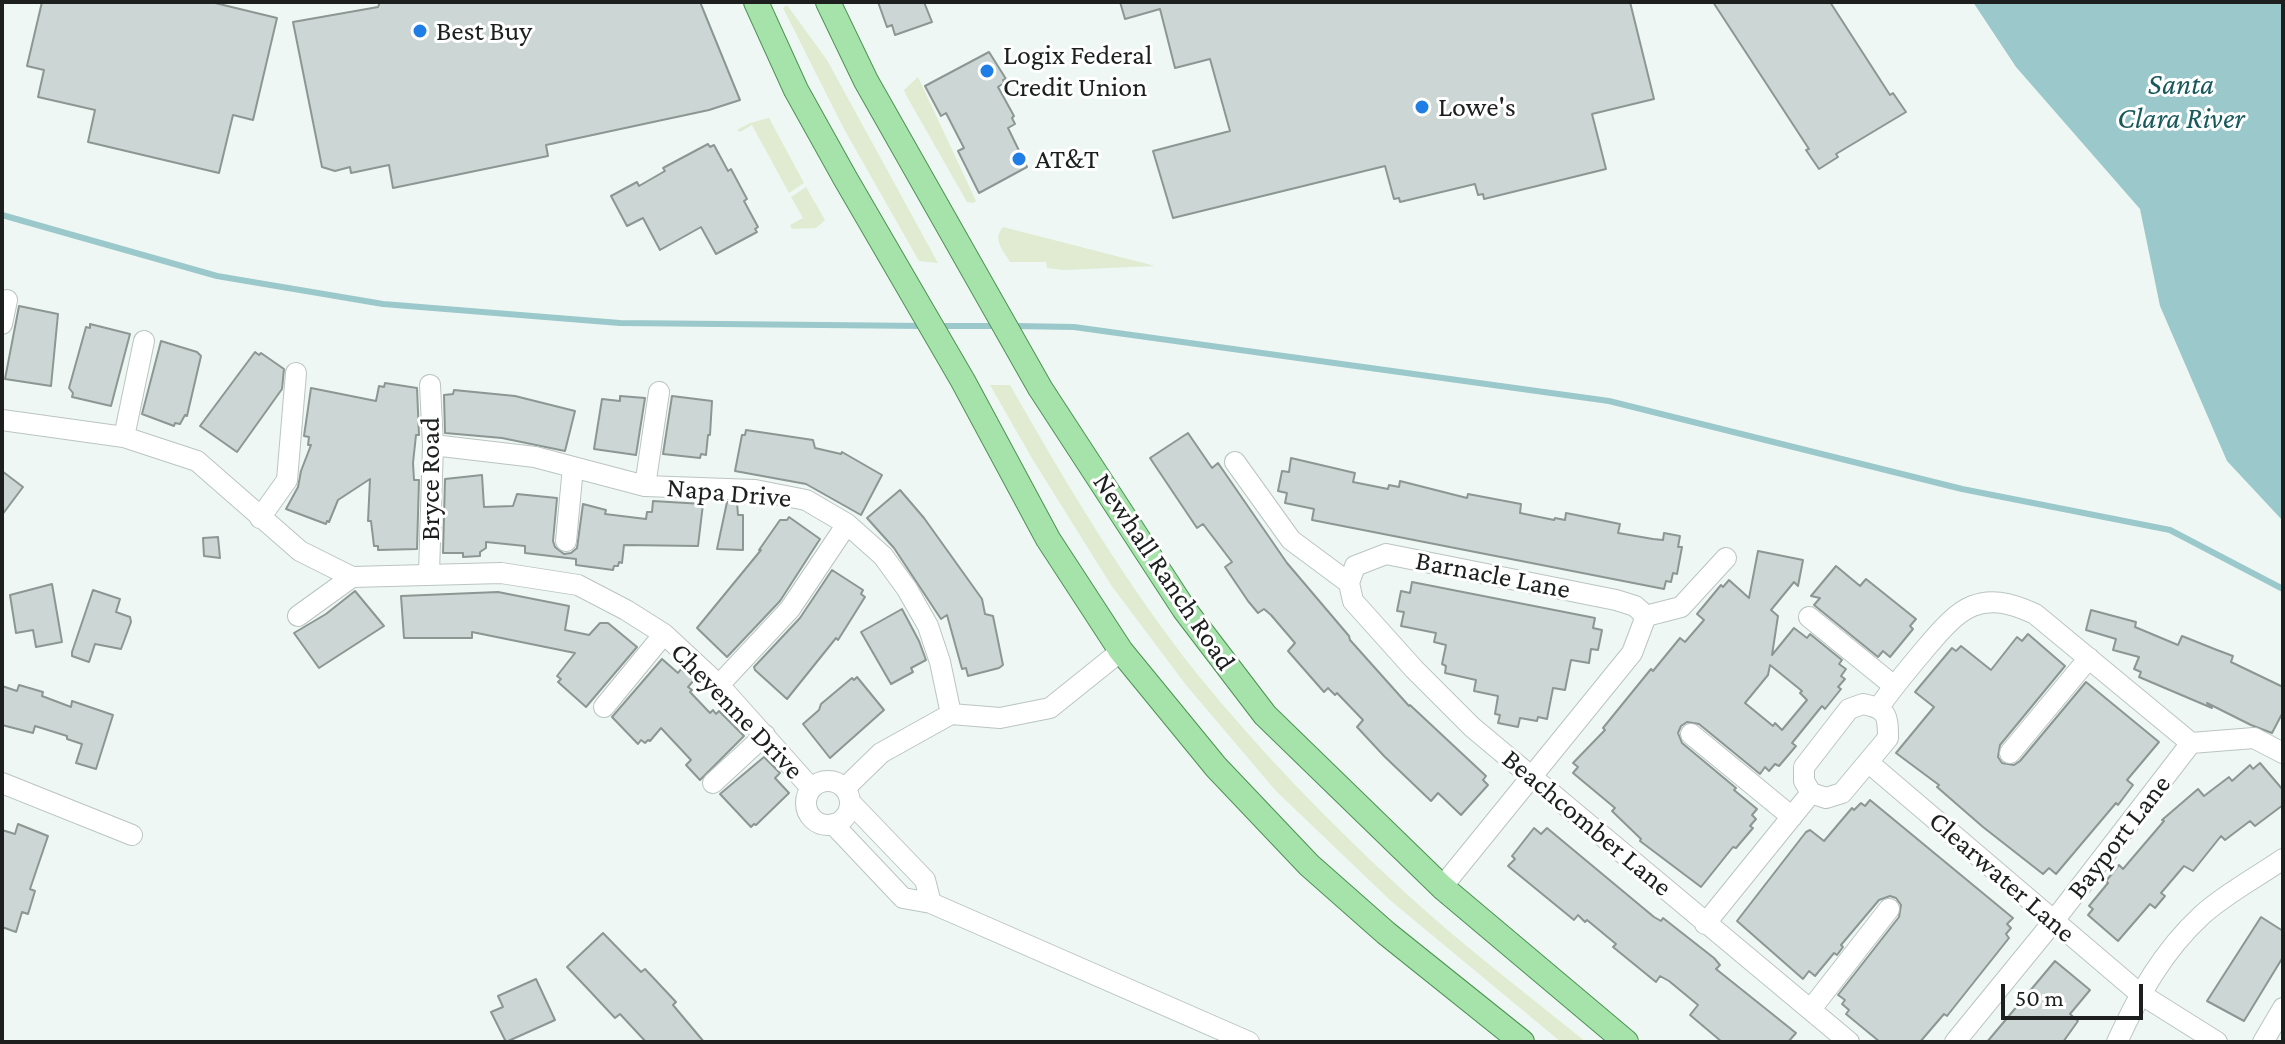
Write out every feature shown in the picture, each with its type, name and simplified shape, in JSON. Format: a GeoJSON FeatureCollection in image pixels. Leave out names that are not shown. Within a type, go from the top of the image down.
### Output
{"type":"FeatureCollection","features":[{"type":"Feature","properties":{"kind":"main road"},"geometry":{"type":"LineString","coordinates":[[756,2],[796,90],[963,381],[1048,539],[1121,651],[1216,767],[1309,865],[1386,933],[1522,1042]]}},
{"type":"Feature","properties":{"kind":"main road","name":"Newhall Ranch Road"},"geometry":{"type":"LineString","coordinates":[[828,2],[866,81],[1040,388],[1184,609],[1265,715],[1442,887],[1626,1042]]}},
{"type":"Feature","properties":{"kind":"street"},"geometry":{"type":"LineString","coordinates":[[2,324],[7,300]]}},
{"type":"Feature","properties":{"kind":"street"},"geometry":{"type":"LineString","coordinates":[[124,437],[144,341]]}},
{"type":"Feature","properties":{"kind":"street"},"geometry":{"type":"LineString","coordinates":[[260,518],[287,480],[296,373]]}},
{"type":"Feature","properties":{"kind":"street","name":"Bryce Road"},"geometry":{"type":"LineString","coordinates":[[429,573],[433,445],[430,385]]}},
{"type":"Feature","properties":{"kind":"street"},"geometry":{"type":"LineString","coordinates":[[645,486],[659,392]]}},
{"type":"Feature","properties":{"kind":"street","name":"Cheyenne Drive"},"geometry":{"type":"LineString","coordinates":[[2,420],[124,437],[197,461],[300,551],[352,577],[501,573],[578,585],[664,634],[719,685],[811,788]]}},
{"type":"Feature","properties":{"kind":"street","name":"Napa Drive"},"geometry":{"type":"LineString","coordinates":[[433,445],[535,457],[645,486],[755,490],[806,500],[847,524],[883,556],[907,589],[928,626],[940,662],[951,714]]}},
{"type":"Feature","properties":{"kind":"street"},"geometry":{"type":"LineString","coordinates":[[1235,462],[1291,540],[1349,583]]}},
{"type":"Feature","properties":{"kind":"street"},"geometry":{"type":"LineString","coordinates":[[566,541],[573,467]]}},
{"type":"Feature","properties":{"kind":"street"},"geometry":{"type":"LineString","coordinates":[[719,685],[790,609],[847,524]]}},
{"type":"Feature","properties":{"kind":"street","name":"Barnacle Lane"},"geometry":{"type":"LineString","coordinates":[[1349,583],[1355,566],[1386,554],[1616,600],[1635,606],[1646,616]]}},
{"type":"Feature","properties":{"kind":"street"},"geometry":{"type":"LineString","coordinates":[[1442,887],[1632,653],[1646,616],[1681,607],[1726,558]]}},
{"type":"Feature","properties":{"kind":"street"},"geometry":{"type":"LineString","coordinates":[[298,616],[352,577]]}},
{"type":"Feature","properties":{"kind":"street","name":"Beachcomber Lane"},"geometry":{"type":"LineString","coordinates":[[1349,583],[1353,601],[1472,727],[1849,1042]]}},
{"type":"Feature","properties":{"kind":"street"},"geometry":{"type":"LineString","coordinates":[[1879,707],[1951,618],[1967,607],[1987,602],[2012,603],[2035,614],[2191,743],[2254,738],[2283,753]]}},
{"type":"Feature","properties":{"kind":"street"},"geometry":{"type":"LineString","coordinates":[[1809,617],[1894,686]]}},
{"type":"Feature","properties":{"kind":"street"},"geometry":{"type":"LineString","coordinates":[[604,707],[664,634]]}},
{"type":"Feature","properties":{"kind":"street"},"geometry":{"type":"LineString","coordinates":[[931,903],[925,880],[847,795],[832,781],[824,781],[811,788],[806,800],[809,814],[819,823],[833,824],[845,816],[847,795],[881,753],[951,714],[1000,718],[1050,708],[1121,651]]}},
{"type":"Feature","properties":{"kind":"street"},"geometry":{"type":"LineString","coordinates":[[2010,753],[2089,658]]}},
{"type":"Feature","properties":{"kind":"street"},"geometry":{"type":"LineString","coordinates":[[1863,704],[1879,707],[1888,718],[1888,738],[1869,763],[1842,793],[1826,798],[1811,793],[1804,781],[1804,767],[1849,709],[1863,704]]}},
{"type":"Feature","properties":{"kind":"street"},"geometry":{"type":"LineString","coordinates":[[1691,734],[1792,817]]}},
{"type":"Feature","properties":{"kind":"street"},"geometry":{"type":"LineString","coordinates":[[713,783],[765,735]]}},
{"type":"Feature","properties":{"kind":"street","name":"Bayport Lane"},"geometry":{"type":"LineString","coordinates":[[1955,1042],[2053,922],[2191,743]]}},
{"type":"Feature","properties":{"kind":"street","name":"Clearwater Lane"},"geometry":{"type":"LineString","coordinates":[[1869,763],[2139,993],[2217,1042]]}},
{"type":"Feature","properties":{"kind":"street"},"geometry":{"type":"LineString","coordinates":[[2,783],[132,835]]}},
{"type":"Feature","properties":{"kind":"street"},"geometry":{"type":"LineString","coordinates":[[1705,924],[1811,793]]}},
{"type":"Feature","properties":{"kind":"street"},"geometry":{"type":"LineString","coordinates":[[833,824],[903,898],[931,903],[1249,1042]]}},
{"type":"Feature","properties":{"kind":"street"},"geometry":{"type":"LineString","coordinates":[[2117,1042],[2139,993],[2160,961],[2203,914],[2283,859]]}},
{"type":"Feature","properties":{"kind":"street"},"geometry":{"type":"LineString","coordinates":[[1811,1009],[1889,909]]}},
{"type":"Feature","properties":{"kind":"street"},"geometry":{"type":"LineString","coordinates":[[2263,1042],[2283,1008]]}},
{"type":"Feature","properties":{"kind":"green space"},"geometry":{"type":"Polygon","coordinates":[[[787,5],[827,60],[938,263],[919,261],[844,129],[783,8],[787,5]]]}},
{"type":"Feature","properties":{"kind":"green space"},"geometry":{"type":"Polygon","coordinates":[[[918,77],[976,201],[973,203],[967,202],[906,95],[904,90],[918,77]]]}},
{"type":"Feature","properties":{"kind":"green space"},"geometry":{"type":"Polygon","coordinates":[[[769,118],[804,183],[789,193],[752,125],[740,132],[737,130],[769,118]]]}},
{"type":"Feature","properties":{"kind":"green space"},"geometry":{"type":"Polygon","coordinates":[[[806,187],[825,220],[816,228],[792,229],[790,225],[803,218],[791,197],[806,187]]]}},
{"type":"Feature","properties":{"kind":"green space"},"geometry":{"type":"Polygon","coordinates":[[[1003,227],[1155,266],[1064,270],[1047,268],[1046,262],[1010,262],[998,236],[1003,227]]]}},
{"type":"Feature","properties":{"kind":"green space"},"geometry":{"type":"Polygon","coordinates":[[[990,385],[1010,385],[1076,497],[1147,606],[1198,675],[1270,758],[1346,837],[1421,907],[1586,1042],[1561,1042],[1391,901],[1276,791],[1186,685],[1111,585],[990,385]]]}},
{"type":"Feature","properties":{"kind":"water","name":"Santa Clara River"},"geometry":{"type":"Polygon","coordinates":[[[1973,2],[2283,2],[2283,521],[2227,461],[2160,306],[2140,209],[2016,67],[1973,2]]]}},
{"type":"Feature","properties":{"kind":"building"},"geometry":{"type":"Polygon","coordinates":[[[42,2],[211,2],[277,18],[253,120],[233,115],[219,173],[88,142],[95,110],[38,97],[44,70],[27,66],[42,2]]]}},
{"type":"Feature","properties":{"kind":"building"},"geometry":{"type":"Polygon","coordinates":[[[380,2],[700,2],[740,100],[709,110],[546,145],[548,156],[393,188],[389,165],[351,173],[350,167],[335,171],[322,167],[293,22],[378,7],[380,2]]]}},
{"type":"Feature","properties":{"kind":"building"},"geometry":{"type":"Polygon","coordinates":[[[878,2],[924,2],[932,22],[895,35],[892,25],[887,27],[878,2]]]}},
{"type":"Feature","properties":{"kind":"building","name":"Lowe's"},"geometry":{"type":"Polygon","coordinates":[[[1120,2],[1630,2],[1654,99],[1592,114],[1606,169],[1484,199],[1483,194],[1478,195],[1475,184],[1400,202],[1399,198],[1394,199],[1385,166],[1173,218],[1153,151],[1230,131],[1210,59],[1175,68],[1160,9],[1125,19],[1120,2]]]}},
{"type":"Feature","properties":{"kind":"building"},"geometry":{"type":"Polygon","coordinates":[[[1713,2],[1830,2],[1890,95],[1893,93],[1906,112],[1836,154],[1838,157],[1819,169],[1713,2]]]}},
{"type":"Feature","properties":{"kind":"building"},"geometry":{"type":"Polygon","coordinates":[[[989,52],[1006,79],[998,87],[1014,116],[1015,124],[1008,128],[1027,167],[979,193],[958,151],[964,148],[946,113],[941,116],[925,86],[989,52]]]}},
{"type":"Feature","properties":{"kind":"building"},"geometry":{"type":"Polygon","coordinates":[[[708,144],[710,147],[714,145],[728,171],[731,169],[747,199],[744,201],[758,227],[755,229],[757,232],[716,254],[701,227],[660,250],[643,218],[627,226],[611,196],[637,182],[639,186],[665,171],[663,168],[708,144]]]}},
{"type":"Feature","properties":{"kind":"building"},"geometry":{"type":"Polygon","coordinates":[[[19,306],[58,314],[51,386],[5,379],[19,306]]]}},
{"type":"Feature","properties":{"kind":"building"},"geometry":{"type":"Polygon","coordinates":[[[90,324],[130,334],[111,406],[72,397],[69,388],[86,327],[90,328],[90,324]]]}},
{"type":"Feature","properties":{"kind":"building"},"geometry":{"type":"Polygon","coordinates":[[[161,341],[201,356],[187,416],[174,426],[142,414],[161,341]]]}},
{"type":"Feature","properties":{"kind":"building"},"geometry":{"type":"Polygon","coordinates":[[[255,352],[284,369],[282,389],[237,452],[200,426],[255,352]]]}},
{"type":"Feature","properties":{"kind":"building"},"geometry":{"type":"Polygon","coordinates":[[[385,383],[417,388],[419,435],[416,435],[413,463],[414,480],[419,480],[417,549],[378,550],[378,546],[374,546],[371,521],[368,521],[370,479],[338,500],[326,524],[286,509],[298,487],[311,445],[308,445],[309,437],[304,436],[311,388],[376,401],[379,386],[384,387],[385,383]]]}},
{"type":"Feature","properties":{"kind":"building"},"geometry":{"type":"Polygon","coordinates":[[[454,390],[515,396],[575,411],[565,451],[502,438],[445,433],[444,395],[453,394],[454,390]]]}},
{"type":"Feature","properties":{"kind":"building"},"geometry":{"type":"Polygon","coordinates":[[[620,396],[645,398],[636,455],[594,449],[602,399],[620,401],[620,396]]]}},
{"type":"Feature","properties":{"kind":"building"},"geometry":{"type":"Polygon","coordinates":[[[672,396],[712,401],[706,455],[701,454],[700,458],[663,454],[672,396]]]}},
{"type":"Feature","properties":{"kind":"building"},"geometry":{"type":"Polygon","coordinates":[[[746,430],[813,440],[815,448],[842,452],[882,475],[861,515],[806,484],[735,471],[742,435],[746,430]]]}},
{"type":"Feature","properties":{"kind":"building"},"geometry":{"type":"Polygon","coordinates":[[[1188,433],[1212,468],[1218,463],[1287,563],[1350,640],[1409,706],[1486,776],[1483,780],[1488,785],[1461,815],[1438,793],[1431,801],[1384,756],[1357,727],[1363,720],[1337,693],[1335,695],[1328,688],[1324,692],[1288,651],[1295,643],[1271,615],[1264,609],[1258,613],[1248,601],[1225,567],[1232,562],[1203,524],[1197,528],[1150,458],[1188,433]]]}},
{"type":"Feature","properties":{"kind":"building"},"geometry":{"type":"Polygon","coordinates":[[[1291,458],[1355,473],[1353,482],[1388,489],[1389,485],[1399,487],[1400,481],[1467,498],[1468,494],[1521,504],[1520,513],[1554,520],[1565,520],[1566,513],[1620,524],[1618,533],[1663,540],[1664,533],[1680,536],[1678,547],[1682,547],[1677,574],[1673,573],[1671,582],[1666,581],[1664,589],[1312,520],[1314,509],[1285,503],[1287,493],[1278,491],[1282,471],[1289,472],[1291,458]]]}},
{"type":"Feature","properties":{"kind":"building"},"geometry":{"type":"Polygon","coordinates":[[[2,471],[23,487],[2,515],[2,471]]]}},
{"type":"Feature","properties":{"kind":"building"},"geometry":{"type":"Polygon","coordinates":[[[482,475],[484,507],[513,506],[517,494],[557,498],[553,541],[564,554],[577,548],[583,504],[606,510],[605,514],[646,519],[647,512],[652,512],[653,501],[703,504],[698,546],[624,545],[622,563],[619,562],[613,570],[576,565],[576,559],[525,553],[525,546],[486,542],[480,556],[443,553],[445,479],[482,475]]]}},
{"type":"Feature","properties":{"kind":"building"},"geometry":{"type":"Polygon","coordinates":[[[900,490],[982,599],[985,614],[993,616],[1003,665],[999,668],[968,676],[966,668],[962,669],[947,615],[941,619],[894,548],[867,518],[900,490]]]}},
{"type":"Feature","properties":{"kind":"building"},"geometry":{"type":"Polygon","coordinates":[[[727,502],[737,502],[738,515],[743,515],[743,550],[717,549],[727,502]]]}},
{"type":"Feature","properties":{"kind":"building"},"geometry":{"type":"Polygon","coordinates":[[[789,517],[820,539],[780,601],[727,657],[697,628],[761,550],[780,520],[789,517]]]}},
{"type":"Feature","properties":{"kind":"building"},"geometry":{"type":"Polygon","coordinates":[[[218,537],[220,558],[204,556],[203,538],[218,537]]]}},
{"type":"Feature","properties":{"kind":"building"},"geometry":{"type":"Polygon","coordinates":[[[1758,551],[1803,560],[1798,586],[1794,582],[1771,610],[1778,616],[1772,655],[1794,628],[1807,638],[1810,634],[1842,660],[1839,664],[1846,669],[1841,676],[1845,679],[1825,709],[1822,706],[1792,743],[1796,746],[1779,766],[1775,764],[1769,771],[1765,767],[1760,774],[1699,724],[1687,722],[1681,726],[1678,733],[1682,743],[1757,809],[1752,815],[1756,819],[1750,826],[1753,828],[1736,848],[1733,847],[1701,887],[1640,841],[1612,811],[1615,808],[1573,773],[1578,767],[1573,763],[1605,730],[1603,728],[1651,669],[1653,671],[1680,638],[1685,642],[1704,620],[1697,614],[1721,585],[1723,587],[1729,580],[1749,598],[1758,551]],[[1770,665],[1768,675],[1745,703],[1782,730],[1807,700],[1800,693],[1802,691],[1770,665]]]}},
{"type":"Feature","properties":{"kind":"building"},"geometry":{"type":"Polygon","coordinates":[[[1836,566],[1860,586],[1866,579],[1916,619],[1910,626],[1913,629],[1890,657],[1883,651],[1878,657],[1814,605],[1820,598],[1811,596],[1836,566]]]}},
{"type":"Feature","properties":{"kind":"building"},"geometry":{"type":"Polygon","coordinates":[[[832,570],[863,590],[861,594],[865,597],[838,640],[836,638],[787,699],[754,667],[800,618],[832,570]]]}},
{"type":"Feature","properties":{"kind":"building"},"geometry":{"type":"Polygon","coordinates":[[[1412,582],[1595,618],[1593,628],[1602,630],[1598,650],[1591,649],[1589,663],[1571,660],[1565,690],[1553,688],[1547,719],[1520,718],[1518,727],[1498,723],[1500,715],[1495,714],[1498,696],[1474,691],[1476,680],[1445,673],[1446,666],[1442,664],[1446,645],[1434,642],[1436,633],[1401,626],[1404,612],[1397,611],[1401,591],[1410,593],[1412,582]]]}},
{"type":"Feature","properties":{"kind":"building"},"geometry":{"type":"Polygon","coordinates":[[[52,584],[62,642],[36,647],[33,630],[16,633],[10,595],[52,584]]]}},
{"type":"Feature","properties":{"kind":"building"},"geometry":{"type":"Polygon","coordinates":[[[93,590],[120,599],[116,612],[130,617],[131,622],[121,649],[95,644],[89,662],[72,656],[72,652],[93,590]]]}},
{"type":"Feature","properties":{"kind":"building"},"geometry":{"type":"Polygon","coordinates":[[[355,591],[384,626],[319,668],[294,633],[326,614],[355,591]]]}},
{"type":"Feature","properties":{"kind":"building"},"geometry":{"type":"Polygon","coordinates":[[[498,592],[569,606],[565,630],[589,635],[600,623],[608,623],[637,647],[586,707],[558,682],[561,679],[557,676],[575,653],[472,632],[472,638],[404,638],[401,596],[498,592]]]}},
{"type":"Feature","properties":{"kind":"building"},"geometry":{"type":"Polygon","coordinates":[[[902,609],[926,660],[911,668],[913,672],[891,684],[861,632],[902,609]]]}},
{"type":"Feature","properties":{"kind":"building"},"geometry":{"type":"Polygon","coordinates":[[[2091,610],[2136,622],[2135,627],[2178,645],[2182,636],[2233,656],[2231,662],[2283,687],[2283,712],[2272,733],[2207,703],[2212,708],[2139,677],[2141,672],[2134,669],[2139,657],[2113,650],[2116,639],[2086,630],[2091,610]]]}},
{"type":"Feature","properties":{"kind":"building"},"geometry":{"type":"Polygon","coordinates":[[[2028,634],[2065,666],[2000,745],[1998,757],[2002,763],[2014,765],[2020,761],[2086,682],[2159,742],[2127,780],[2133,785],[2118,805],[2116,803],[2056,874],[2049,868],[2043,874],[1983,827],[1937,787],[1939,785],[1896,753],[1934,707],[1915,692],[1952,648],[1956,651],[1961,646],[1991,670],[2017,637],[2022,641],[2028,634]]]}},
{"type":"Feature","properties":{"kind":"building"},"geometry":{"type":"Polygon","coordinates":[[[662,659],[678,673],[681,669],[694,680],[688,687],[692,690],[690,692],[710,713],[719,711],[744,736],[700,780],[686,765],[691,760],[661,728],[650,741],[645,743],[641,740],[638,744],[612,717],[662,659]]]}},
{"type":"Feature","properties":{"kind":"building"},"geometry":{"type":"Polygon","coordinates":[[[857,677],[884,710],[830,758],[803,724],[819,710],[821,704],[857,677]]]}},
{"type":"Feature","properties":{"kind":"building"},"geometry":{"type":"Polygon","coordinates":[[[19,685],[43,692],[42,696],[71,707],[72,701],[113,715],[96,769],[76,763],[82,744],[67,739],[67,736],[35,726],[33,733],[2,725],[2,686],[17,691],[19,685]]]}},
{"type":"Feature","properties":{"kind":"building"},"geometry":{"type":"Polygon","coordinates":[[[764,757],[780,773],[775,778],[789,793],[751,827],[720,794],[764,757]]]}},
{"type":"Feature","properties":{"kind":"building"},"geometry":{"type":"Polygon","coordinates":[[[2260,763],[2283,790],[2283,805],[2255,826],[2250,821],[2225,840],[2221,836],[2193,871],[2184,866],[2161,893],[2165,896],[2155,908],[2150,904],[2118,941],[2088,915],[2093,909],[2089,906],[2108,883],[2106,881],[2119,865],[2123,869],[2162,820],[2198,789],[2204,796],[2229,777],[2232,781],[2250,765],[2253,769],[2260,763]]]}},
{"type":"Feature","properties":{"kind":"building"},"geometry":{"type":"Polygon","coordinates":[[[1870,800],[2013,918],[2007,924],[2011,928],[2006,934],[2009,938],[1947,1016],[1944,1014],[1920,1042],[1880,1042],[1846,1014],[1849,1010],[1842,1004],[1845,1000],[1838,995],[1899,917],[1901,905],[1896,898],[1890,896],[1879,900],[1841,945],[1843,947],[1837,955],[1834,953],[1815,976],[1809,971],[1803,979],[1737,921],[1806,832],[1810,830],[1824,841],[1852,808],[1854,810],[1861,803],[1865,806],[1870,800]]]}},
{"type":"Feature","properties":{"kind":"building"},"geometry":{"type":"Polygon","coordinates":[[[18,824],[48,836],[30,889],[35,891],[28,914],[22,912],[16,932],[2,927],[2,830],[15,834],[18,824]]]}},
{"type":"Feature","properties":{"kind":"building"},"geometry":{"type":"Polygon","coordinates":[[[1534,828],[1541,834],[1547,828],[1654,917],[1661,921],[1663,918],[1714,958],[1720,965],[1716,969],[1796,1033],[1788,1042],[1722,1042],[1690,1015],[1698,1005],[1669,981],[1660,976],[1656,982],[1613,947],[1616,944],[1587,920],[1585,922],[1578,915],[1574,920],[1508,866],[1534,828]]]}},
{"type":"Feature","properties":{"kind":"building"},"geometry":{"type":"Polygon","coordinates":[[[2261,917],[2283,931],[2283,957],[2244,1021],[2207,1001],[2261,917]]]}},
{"type":"Feature","properties":{"kind":"building"},"geometry":{"type":"Polygon","coordinates":[[[603,933],[641,972],[645,969],[676,1002],[673,1005],[704,1042],[646,1042],[620,1014],[615,1018],[567,967],[603,933]]]}},
{"type":"Feature","properties":{"kind":"building"},"geometry":{"type":"Polygon","coordinates":[[[2055,961],[2090,990],[2070,1014],[2078,1021],[2063,1042],[1987,1042],[2055,961]]]}},
{"type":"Feature","properties":{"kind":"building"},"geometry":{"type":"Polygon","coordinates":[[[536,979],[555,1020],[506,1042],[491,1012],[503,1007],[498,996],[536,979]]]}},
{"type":"Feature","properties":{"kind":"waterway"},"geometry":{"type":"LineString","coordinates":[[2,215],[217,276],[383,304],[620,323],[923,326]]}},
{"type":"Feature","properties":{"kind":"waterway"},"geometry":{"type":"LineString","coordinates":[[938,326],[999,326]]}},
{"type":"Feature","properties":{"kind":"waterway"},"geometry":{"type":"LineString","coordinates":[[1014,326],[1074,327],[1609,401],[1962,489],[2170,530],[2283,589]]}},
{"type":"Feature","properties":{"kind":"place","name":"Best Buy"},"geometry":{"type":"Point","coordinates":[420,31]}},
{"type":"Feature","properties":{"kind":"place","name":"Logix Federal Credit Union"},"geometry":{"type":"Point","coordinates":[987,71]}},
{"type":"Feature","properties":{"kind":"place","name":"Lowe's"},"geometry":{"type":"Point","coordinates":[1422,107]}},
{"type":"Feature","properties":{"kind":"place","name":"AT&T"},"geometry":{"type":"Point","coordinates":[1019,159]}}]}
